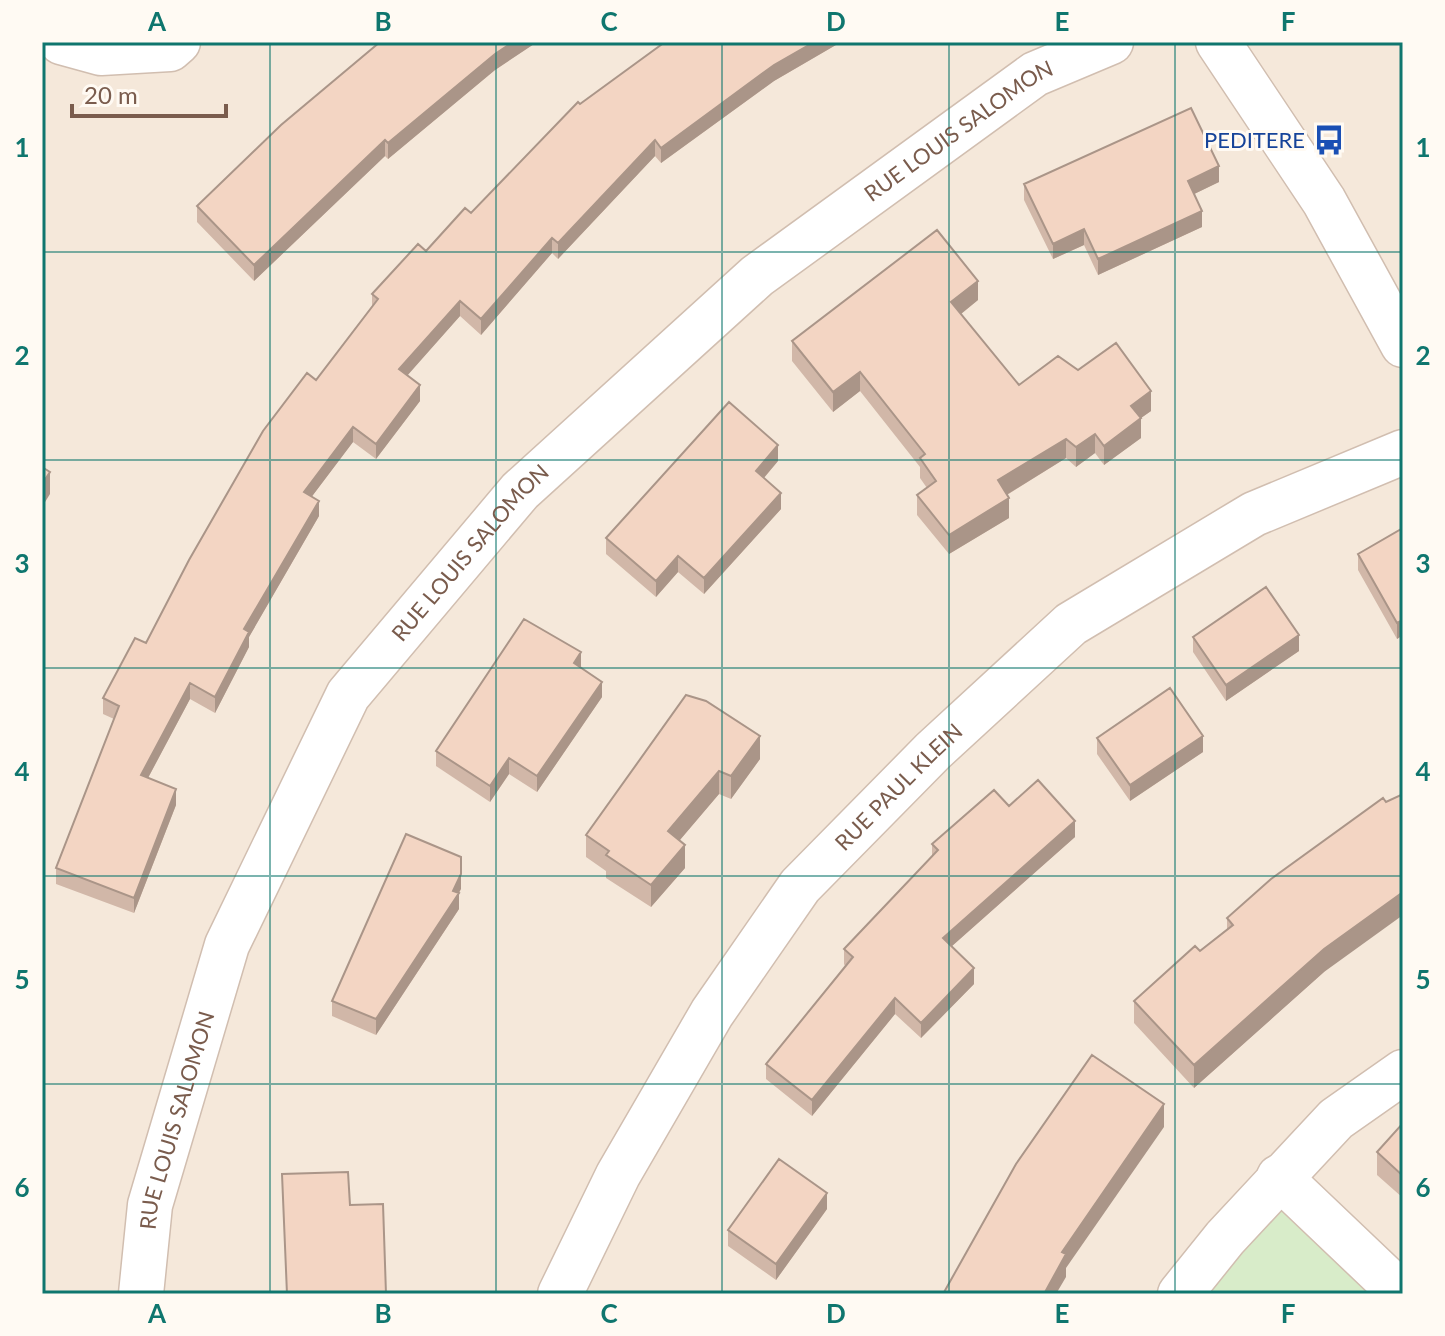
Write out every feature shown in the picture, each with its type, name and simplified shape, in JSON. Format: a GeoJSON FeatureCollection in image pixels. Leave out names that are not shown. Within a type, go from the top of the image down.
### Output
{"type":"FeatureCollection","features":[{"type":"Feature","properties":{"kind":"street"},"geometry":{"type":"LineString","coordinates":[[61,42],[101,53],[170,49],[178,42]]}},
{"type":"Feature","properties":{"kind":"street","name":"RUE LOUIS SALOMON"},"geometry":{"type":"LineString","coordinates":[[141,1294],[150,1205],[227,945],[348,695],[520,491],[757,276],[1035,74],[1111,42]]}},
{"type":"Feature","properties":{"kind":"street"},"geometry":{"type":"LineString","coordinates":[[1218,42],[1324,201],[1403,345]]}},
{"type":"Feature","properties":{"kind":"street","name":"RUE PAUL KLEIN"},"geometry":{"type":"LineString","coordinates":[[560,1294],[618,1175],[712,1013],[800,886],[933,751],[1071,624],[1254,514],[1403,452]]}},
{"type":"Feature","properties":{"kind":"street"},"geometry":{"type":"LineString","coordinates":[[1180,1294],[1279,1177],[1336,1119],[1403,1072]]}},
{"type":"Feature","properties":{"kind":"street"},"geometry":{"type":"LineString","coordinates":[[1279,1177],[1402,1294]]}},
{"type":"Feature","properties":{"kind":"shaded area"},"geometry":{"type":"Polygon","coordinates":[[[42,42],[1403,42],[1403,1294],[42,1294],[42,42]]]}},
{"type":"Feature","properties":{"kind":"green space"},"geometry":{"type":"Polygon","coordinates":[[[1279,1177],[1402,1294],[1180,1294],[1279,1177]]]}},
{"type":"Feature","properties":{"kind":"building"},"geometry":{"type":"Polygon","coordinates":[[[380,42],[513,42],[388,143],[385,140],[254,265],[197,206],[281,125],[380,42]]]}},
{"type":"Feature","properties":{"kind":"building"},"geometry":{"type":"Polygon","coordinates":[[[665,42],[814,42],[774,65],[661,148],[655,140],[558,243],[552,238],[481,319],[460,301],[399,369],[420,385],[376,444],[353,427],[304,492],[319,501],[244,629],[249,632],[215,697],[190,683],[141,775],[176,789],[134,898],[56,868],[119,706],[103,698],[135,638],[146,643],[189,560],[263,431],[307,373],[316,380],[378,299],[372,294],[418,244],[426,251],[465,208],[471,213],[578,102],[580,104],[665,42]]]}},
{"type":"Feature","properties":{"kind":"building"},"geometry":{"type":"Polygon","coordinates":[[[1191,108],[1219,166],[1188,181],[1202,211],[1098,259],[1084,229],[1053,244],[1024,184],[1191,108]]]}},
{"type":"Feature","properties":{"kind":"building"},"geometry":{"type":"Polygon","coordinates":[[[937,230],[978,281],[951,302],[1019,385],[1058,356],[1078,370],[1116,343],[1151,391],[1131,406],[1141,418],[1104,446],[1095,434],[1076,447],[1066,439],[998,480],[1009,498],[949,535],[917,495],[936,481],[920,458],[925,454],[860,372],[833,392],[792,341],[937,230]]]}},
{"type":"Feature","properties":{"kind":"building"},"geometry":{"type":"Polygon","coordinates":[[[729,402],[778,445],[756,471],[781,493],[704,578],[678,556],[656,581],[606,538],[729,402]]]}},
{"type":"Feature","properties":{"kind":"building"},"geometry":{"type":"Polygon","coordinates":[[[42,467],[50,472],[42,484],[42,467]]]}},
{"type":"Feature","properties":{"kind":"building"},"geometry":{"type":"Polygon","coordinates":[[[1403,528],[1403,620],[1397,623],[1358,554],[1403,528]]]}},
{"type":"Feature","properties":{"kind":"building"},"geometry":{"type":"Polygon","coordinates":[[[1266,587],[1299,635],[1226,685],[1193,637],[1266,587]]]}},
{"type":"Feature","properties":{"kind":"building"},"geometry":{"type":"Polygon","coordinates":[[[524,619],[581,652],[574,663],[602,682],[537,776],[509,758],[490,786],[436,751],[524,619]]]}},
{"type":"Feature","properties":{"kind":"building"},"geometry":{"type":"Polygon","coordinates":[[[1170,688],[1203,736],[1130,785],[1097,738],[1170,688]]]}},
{"type":"Feature","properties":{"kind":"building"},"geometry":{"type":"Polygon","coordinates":[[[686,695],[706,701],[760,736],[731,776],[719,771],[668,831],[685,845],[651,885],[606,855],[609,851],[586,835],[686,695]]]}},
{"type":"Feature","properties":{"kind":"building"},"geometry":{"type":"Polygon","coordinates":[[[1038,780],[1075,821],[943,938],[974,968],[921,1023],[895,998],[812,1100],[766,1064],[853,957],[844,949],[938,850],[932,844],[994,790],[1009,806],[1038,780]]]}},
{"type":"Feature","properties":{"kind":"building"},"geometry":{"type":"Polygon","coordinates":[[[1403,794],[1403,892],[1324,949],[1194,1065],[1134,1001],[1195,946],[1200,951],[1233,925],[1227,918],[1271,879],[1383,798],[1386,802],[1403,794]]]}},
{"type":"Feature","properties":{"kind":"building"},"geometry":{"type":"Polygon","coordinates":[[[406,834],[461,857],[461,874],[453,891],[459,893],[376,1019],[332,1001],[406,834]]]}},
{"type":"Feature","properties":{"kind":"building"},"geometry":{"type":"Polygon","coordinates":[[[1092,1055],[1164,1104],[1062,1252],[1066,1254],[1044,1294],[943,1294],[1016,1164],[1092,1055]]]}},
{"type":"Feature","properties":{"kind":"building"},"geometry":{"type":"Polygon","coordinates":[[[1403,1123],[1403,1176],[1377,1152],[1403,1123]]]}},
{"type":"Feature","properties":{"kind":"building"},"geometry":{"type":"Polygon","coordinates":[[[779,1159],[827,1193],[776,1264],[728,1230],[779,1159]]]}},
{"type":"Feature","properties":{"kind":"building"},"geometry":{"type":"Polygon","coordinates":[[[348,1172],[350,1205],[383,1204],[386,1294],[287,1294],[282,1174],[348,1172]]]}},
{"type":"Feature","properties":{"kind":"place","name":"PEDITERE"},"geometry":{"type":"Point","coordinates":[1329,140]}}]}
